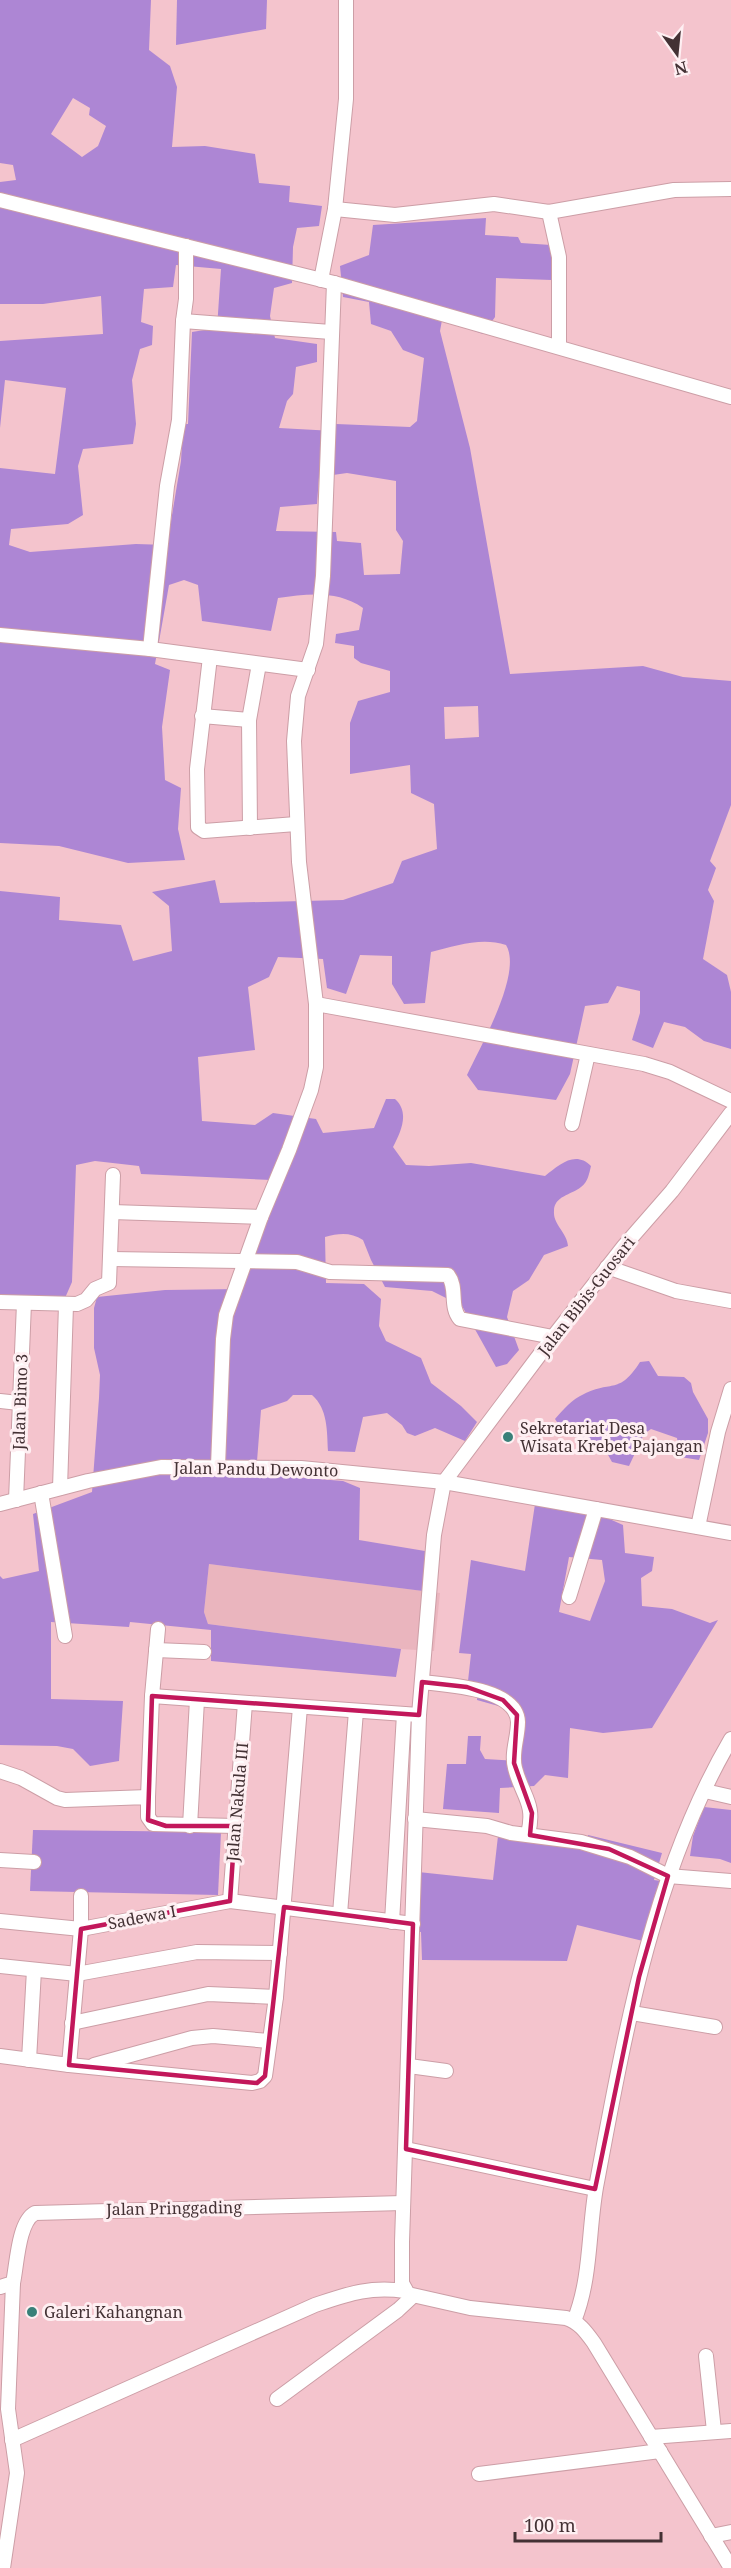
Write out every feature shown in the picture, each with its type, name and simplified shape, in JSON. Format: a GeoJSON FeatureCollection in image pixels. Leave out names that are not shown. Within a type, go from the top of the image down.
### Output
{"type":"FeatureCollection","features":[{"type":"Feature","properties":{"kind":"street"},"geometry":{"type":"LineString","coordinates":[[218,1466],[224,1325],[261,1217],[311,1090],[316,1055],[316,1004],[296,824],[294,741],[298,696],[316,644],[323,576],[332,332],[328,281],[346,99],[346,0]]}},
{"type":"Feature","properties":{"kind":"street"},"geometry":{"type":"LineString","coordinates":[[334,209],[395,215],[494,204],[549,212],[674,190],[731,189]]}},
{"type":"Feature","properties":{"kind":"street"},"geometry":{"type":"LineString","coordinates":[[0,200],[328,281],[731,397]]}},
{"type":"Feature","properties":{"kind":"street"},"geometry":{"type":"LineString","coordinates":[[549,212],[559,257],[559,346]]}},
{"type":"Feature","properties":{"kind":"street"},"geometry":{"type":"LineString","coordinates":[[150,649],[167,486],[179,420],[186,299],[186,246]]}},
{"type":"Feature","properties":{"kind":"street"},"geometry":{"type":"LineString","coordinates":[[183,321],[332,332]]}},
{"type":"Feature","properties":{"kind":"street"},"geometry":{"type":"LineString","coordinates":[[0,635],[150,649],[308,670]]}},
{"type":"Feature","properties":{"kind":"street"},"geometry":{"type":"LineString","coordinates":[[210,657],[197,769],[197,824],[204,831],[296,824]]}},
{"type":"Feature","properties":{"kind":"street"},"geometry":{"type":"LineString","coordinates":[[250,828],[249,720],[259,664]]}},
{"type":"Feature","properties":{"kind":"street"},"geometry":{"type":"LineString","coordinates":[[202,716],[249,720]]}},
{"type":"Feature","properties":{"kind":"street"},"geometry":{"type":"LineString","coordinates":[[316,1004],[655,1066],[731,1101]]}},
{"type":"Feature","properties":{"kind":"street"},"geometry":{"type":"LineString","coordinates":[[572,1124],[588,1054]]}},
{"type":"Feature","properties":{"kind":"street","name":"Jalan Bibis-Guosari"},"geometry":{"type":"LineString","coordinates":[[444,1482],[607,1267],[672,1191],[731,1113]]}},
{"type":"Feature","properties":{"kind":"street"},"geometry":{"type":"LineString","coordinates":[[0,1302],[66,1305],[83,1302],[95,1289],[110,1283],[113,1175]]}},
{"type":"Feature","properties":{"kind":"street"},"geometry":{"type":"LineString","coordinates":[[112,1212],[261,1217]]}},
{"type":"Feature","properties":{"kind":"street"},"geometry":{"type":"LineString","coordinates":[[111,1259],[306,1263],[318,1270],[330,1272],[448,1275],[453,1284],[455,1311],[460,1319],[553,1337]]}},
{"type":"Feature","properties":{"kind":"street"},"geometry":{"type":"LineString","coordinates":[[607,1267],[676,1291],[731,1301]]}},
{"type":"Feature","properties":{"kind":"street","name":"Jalan Bimo 3"},"geometry":{"type":"LineString","coordinates":[[16,1500],[24,1303]]}},
{"type":"Feature","properties":{"kind":"street"},"geometry":{"type":"LineString","coordinates":[[60,1488],[66,1305]]}},
{"type":"Feature","properties":{"kind":"street"},"geometry":{"type":"LineString","coordinates":[[698,1527],[718,1432],[731,1389]]}},
{"type":"Feature","properties":{"kind":"street"},"geometry":{"type":"LineString","coordinates":[[0,1401],[19,1402]]}},
{"type":"Feature","properties":{"kind":"street","name":"Jalan Pandu Dewonto"},"geometry":{"type":"LineString","coordinates":[[0,1504],[106,1477],[161,1467],[329,1469],[444,1482],[731,1533]]}},
{"type":"Feature","properties":{"kind":"street"},"geometry":{"type":"LineString","coordinates":[[409,2293],[402,2283],[403,2203],[419,1715],[434,1535],[444,1482]]}},
{"type":"Feature","properties":{"kind":"street"},"geometry":{"type":"LineString","coordinates":[[41,1493],[65,1636]]}},
{"type":"Feature","properties":{"kind":"street"},"geometry":{"type":"LineString","coordinates":[[569,1597],[596,1509]]}},
{"type":"Feature","properties":{"kind":"street"},"geometry":{"type":"LineString","coordinates":[[158,1629],[152,1696],[148,1797],[150,1823],[166,1826],[235,1826]]}},
{"type":"Feature","properties":{"kind":"street"},"geometry":{"type":"LineString","coordinates":[[156,1650],[204,1652]]}},
{"type":"Feature","properties":{"kind":"street"},"geometry":{"type":"LineString","coordinates":[[422,1682],[467,1687],[503,1700],[513,1710],[518,1722],[514,1755],[515,1769],[526,1792],[532,1813],[528,1834]]}},
{"type":"Feature","properties":{"kind":"street"},"geometry":{"type":"LineString","coordinates":[[152,1696],[419,1715]]}},
{"type":"Feature","properties":{"kind":"street"},"geometry":{"type":"LineString","coordinates":[[190,1826],[197,1700]]}},
{"type":"Feature","properties":{"kind":"street","name":"Jalan Nakula III"},"geometry":{"type":"LineString","coordinates":[[230,1901],[245,1703]]}},
{"type":"Feature","properties":{"kind":"street"},"geometry":{"type":"LineString","coordinates":[[0,2056],[257,2083],[265,2076],[276,1997],[300,1707]]}},
{"type":"Feature","properties":{"kind":"street"},"geometry":{"type":"LineString","coordinates":[[340,1914],[356,1710]]}},
{"type":"Feature","properties":{"kind":"street"},"geometry":{"type":"LineString","coordinates":[[392,1922],[404,1714]]}},
{"type":"Feature","properties":{"kind":"street"},"geometry":{"type":"LineString","coordinates":[[574,2321],[583,2292],[595,2189],[639,1977],[668,1876],[705,1791],[731,1739]]}},
{"type":"Feature","properties":{"kind":"street"},"geometry":{"type":"LineString","coordinates":[[0,1771],[21,1778],[65,1800],[148,1797]]}},
{"type":"Feature","properties":{"kind":"street"},"geometry":{"type":"LineString","coordinates":[[705,1791],[731,1797]]}},
{"type":"Feature","properties":{"kind":"street"},"geometry":{"type":"LineString","coordinates":[[415,1819],[487,1826],[609,1849],[668,1876],[731,1881]]}},
{"type":"Feature","properties":{"kind":"street"},"geometry":{"type":"LineString","coordinates":[[0,1860],[34,1862]]}},
{"type":"Feature","properties":{"kind":"street"},"geometry":{"type":"LineString","coordinates":[[394,1887],[414,1888]]}},
{"type":"Feature","properties":{"kind":"street"},"geometry":{"type":"LineString","coordinates":[[69,2065],[81,1929],[81,1896]]}},
{"type":"Feature","properties":{"kind":"street","name":"Sadewa I"},"geometry":{"type":"LineString","coordinates":[[0,1921],[81,1929],[230,1901],[413,1924]]}},
{"type":"Feature","properties":{"kind":"street"},"geometry":{"type":"LineString","coordinates":[[0,1966],[77,1974],[197,1952],[280,1953]]}},
{"type":"Feature","properties":{"kind":"street"},"geometry":{"type":"LineString","coordinates":[[29,2060],[34,1970]]}},
{"type":"Feature","properties":{"kind":"street"},"geometry":{"type":"LineString","coordinates":[[72,2023],[208,1994],[276,1997]]}},
{"type":"Feature","properties":{"kind":"street"},"geometry":{"type":"LineString","coordinates":[[632,2013],[715,2027]]}},
{"type":"Feature","properties":{"kind":"street"},"geometry":{"type":"LineString","coordinates":[[89,2067],[192,2038],[213,2036],[269,2041]]}},
{"type":"Feature","properties":{"kind":"street"},"geometry":{"type":"LineString","coordinates":[[409,2066],[446,2071]]}},
{"type":"Feature","properties":{"kind":"street"},"geometry":{"type":"LineString","coordinates":[[405,2149],[595,2189]]}},
{"type":"Feature","properties":{"kind":"street","name":"Jalan Pringgading"},"geometry":{"type":"LineString","coordinates":[[7,2285],[22,2231],[27,2218],[35,2212],[403,2203]]}},
{"type":"Feature","properties":{"kind":"street"},"geometry":{"type":"LineString","coordinates":[[3,2568],[17,2473],[8,2409],[7,2285]]}},
{"type":"Feature","properties":{"kind":"street"},"geometry":{"type":"LineString","coordinates":[[12,2440],[315,2305],[364,2289],[382,2288],[470,2308],[574,2321],[594,2343],[731,2568]]}},
{"type":"Feature","properties":{"kind":"street"},"geometry":{"type":"LineString","coordinates":[[277,2399],[398,2310],[409,2293]]}},
{"type":"Feature","properties":{"kind":"street"},"geometry":{"type":"LineString","coordinates":[[706,2356],[714,2432]]}},
{"type":"Feature","properties":{"kind":"street"},"geometry":{"type":"LineString","coordinates":[[651,2438],[731,2431]]}},
{"type":"Feature","properties":{"kind":"street"},"geometry":{"type":"LineString","coordinates":[[479,2474],[660,2451]]}},
{"type":"Feature","properties":{"kind":"street"},"geometry":{"type":"LineString","coordinates":[[711,2536],[731,2532]]}},
{"type":"Feature","properties":{"kind":"highlighted area"},"geometry":{"type":"Polygon","coordinates":[[[422,1682],[467,1687],[503,1700],[517,1715],[514,1763],[532,1813],[530,1835],[609,1849],[668,1876],[639,1977],[595,2189],[406,2149],[413,1924],[284,1907],[265,2076],[257,2083],[69,2065],[81,1929],[230,1901],[235,1826],[166,1826],[148,1820],[152,1696],[419,1715],[422,1682]]]}},
{"type":"Feature","properties":{"kind":"shaded area"},"geometry":{"type":"Polygon","coordinates":[[[0,0],[151,0],[149,50],[170,66],[177,87],[172,147],[205,146],[255,154],[259,183],[290,186],[289,202],[322,206],[319,226],[297,228],[293,247],[292,283],[274,288],[270,316],[275,338],[317,344],[317,362],[296,367],[293,394],[287,401],[279,428],[334,431],[336,424],[410,427],[417,421],[424,358],[403,350],[391,331],[371,324],[369,302],[343,297],[340,266],[369,255],[373,225],[486,218],[485,235],[518,237],[521,243],[551,245],[552,280],[496,278],[495,317],[483,334],[442,320],[440,331],[470,448],[510,674],[643,666],[683,677],[731,681],[731,805],[710,861],[716,868],[708,890],[714,901],[703,959],[727,975],[731,992],[731,1049],[704,1041],[685,1027],[664,1022],[653,1048],[632,1040],[640,1013],[640,991],[617,986],[608,1003],[585,1006],[570,1074],[556,1100],[478,1090],[467,1075],[490,1029],[505,991],[510,957],[506,945],[487,942],[468,943],[431,952],[425,1003],[404,1004],[392,984],[392,956],[360,955],[346,994],[327,988],[323,959],[278,957],[269,977],[248,987],[255,1050],[198,1057],[202,1121],[255,1125],[273,1113],[316,1119],[323,1133],[374,1128],[386,1099],[395,1099],[400,1104],[403,1122],[393,1147],[406,1165],[471,1163],[545,1176],[561,1164],[573,1159],[585,1161],[591,1166],[588,1178],[583,1185],[560,1199],[555,1206],[554,1216],[568,1246],[544,1255],[529,1280],[513,1291],[507,1317],[519,1350],[507,1364],[496,1367],[462,1306],[432,1291],[385,1287],[363,1240],[345,1234],[325,1237],[326,1283],[364,1284],[381,1299],[379,1326],[386,1341],[421,1358],[431,1383],[461,1406],[477,1422],[465,1441],[435,1428],[415,1436],[407,1433],[402,1425],[387,1413],[363,1417],[355,1452],[328,1451],[326,1421],[321,1407],[312,1395],[293,1395],[287,1401],[261,1410],[256,1474],[343,1481],[360,1488],[359,1540],[425,1551],[423,1591],[209,1564],[204,1612],[208,1624],[401,1649],[396,1677],[211,1661],[211,1630],[130,1622],[129,1627],[51,1622],[51,1699],[123,1701],[119,1761],[90,1766],[73,1749],[57,1746],[0,1745],[0,1576],[3,1579],[39,1571],[33,1514],[92,1492],[100,1375],[94,1348],[94,1308],[97,1297],[165,1290],[240,1289],[271,1180],[141,1174],[139,1166],[95,1161],[76,1165],[72,1282],[65,1298],[0,1296],[0,891],[60,897],[59,920],[121,925],[133,961],[172,951],[169,906],[152,892],[215,880],[220,903],[343,900],[393,883],[402,861],[437,849],[434,804],[411,793],[410,765],[350,774],[350,723],[358,701],[390,692],[390,671],[361,663],[354,658],[354,646],[335,643],[336,634],[359,630],[363,608],[343,598],[300,595],[278,598],[271,631],[202,621],[198,585],[184,580],[169,585],[155,664],[170,670],[162,727],[165,780],[181,788],[178,829],[185,860],[128,863],[59,846],[0,843],[0,468],[55,474],[66,388],[5,380],[0,428],[0,341],[103,334],[101,296],[43,304],[0,304],[0,182],[16,180],[13,165],[0,163],[0,0]],[[73,98],[51,134],[82,157],[98,146],[106,126],[89,115],[90,108],[73,98]],[[176,265],[173,287],[144,289],[141,322],[153,326],[152,345],[140,349],[132,380],[136,424],[133,444],[83,449],[78,466],[83,515],[68,524],[11,529],[9,545],[30,552],[136,544],[167,545],[181,461],[183,424],[188,424],[192,332],[217,328],[221,269],[176,265]],[[347,473],[319,477],[317,504],[280,507],[276,531],[336,532],[337,541],[361,543],[364,575],[400,574],[403,541],[396,530],[396,481],[347,473]],[[478,706],[444,707],[445,739],[479,737],[478,706]]]}},
{"type":"Feature","properties":{"kind":"shaded area"},"geometry":{"type":"Polygon","coordinates":[[[177,0],[267,0],[266,29],[176,45],[177,0]]]}},
{"type":"Feature","properties":{"kind":"shaded area"},"geometry":{"type":"Polygon","coordinates":[[[649,1361],[658,1376],[684,1377],[691,1383],[693,1392],[708,1419],[708,1433],[699,1460],[680,1457],[677,1438],[651,1429],[644,1434],[629,1466],[612,1462],[607,1453],[593,1442],[565,1434],[555,1419],[565,1408],[580,1396],[620,1383],[633,1372],[640,1362],[649,1361]]]}},
{"type":"Feature","properties":{"kind":"shaded area"},"geometry":{"type":"Polygon","coordinates":[[[535,1504],[605,1517],[623,1525],[625,1553],[654,1557],[652,1571],[641,1578],[642,1606],[672,1609],[710,1623],[718,1620],[652,1728],[603,1733],[570,1728],[568,1778],[545,1775],[534,1786],[500,1788],[499,1813],[443,1809],[447,1764],[466,1764],[468,1736],[481,1736],[480,1750],[485,1759],[519,1761],[524,1713],[477,1700],[478,1685],[468,1681],[471,1654],[459,1653],[471,1560],[525,1571],[535,1504]],[[569,1557],[559,1612],[590,1621],[605,1581],[602,1560],[569,1557]]]}},
{"type":"Feature","properties":{"kind":"shaded area"},"geometry":{"type":"Polygon","coordinates":[[[209,1564],[440,1593],[434,1651],[401,1649],[208,1624],[204,1612],[209,1564]]]}},
{"type":"Feature","properties":{"kind":"shaded area"},"geometry":{"type":"Polygon","coordinates":[[[704,1807],[731,1810],[731,1863],[720,1859],[690,1856],[693,1836],[704,1807]]]}},
{"type":"Feature","properties":{"kind":"shaded area"},"geometry":{"type":"Polygon","coordinates":[[[33,1830],[221,1832],[218,1895],[30,1891],[33,1830]]]}},
{"type":"Feature","properties":{"kind":"shaded area"},"geometry":{"type":"Polygon","coordinates":[[[588,1835],[662,1853],[654,1880],[661,1881],[643,1941],[577,1925],[567,1961],[422,1960],[421,1932],[406,1930],[409,1871],[493,1880],[498,1836],[585,1850],[588,1835]]]}},
{"type":"Feature","properties":{"kind":"place","name":"Sekretariat Desa Wisata Krebet Pajangan"},"geometry":{"type":"Point","coordinates":[508,1437]}},
{"type":"Feature","properties":{"kind":"place","name":"Galeri Kahangnan"},"geometry":{"type":"Point","coordinates":[32,2312]}}]}
